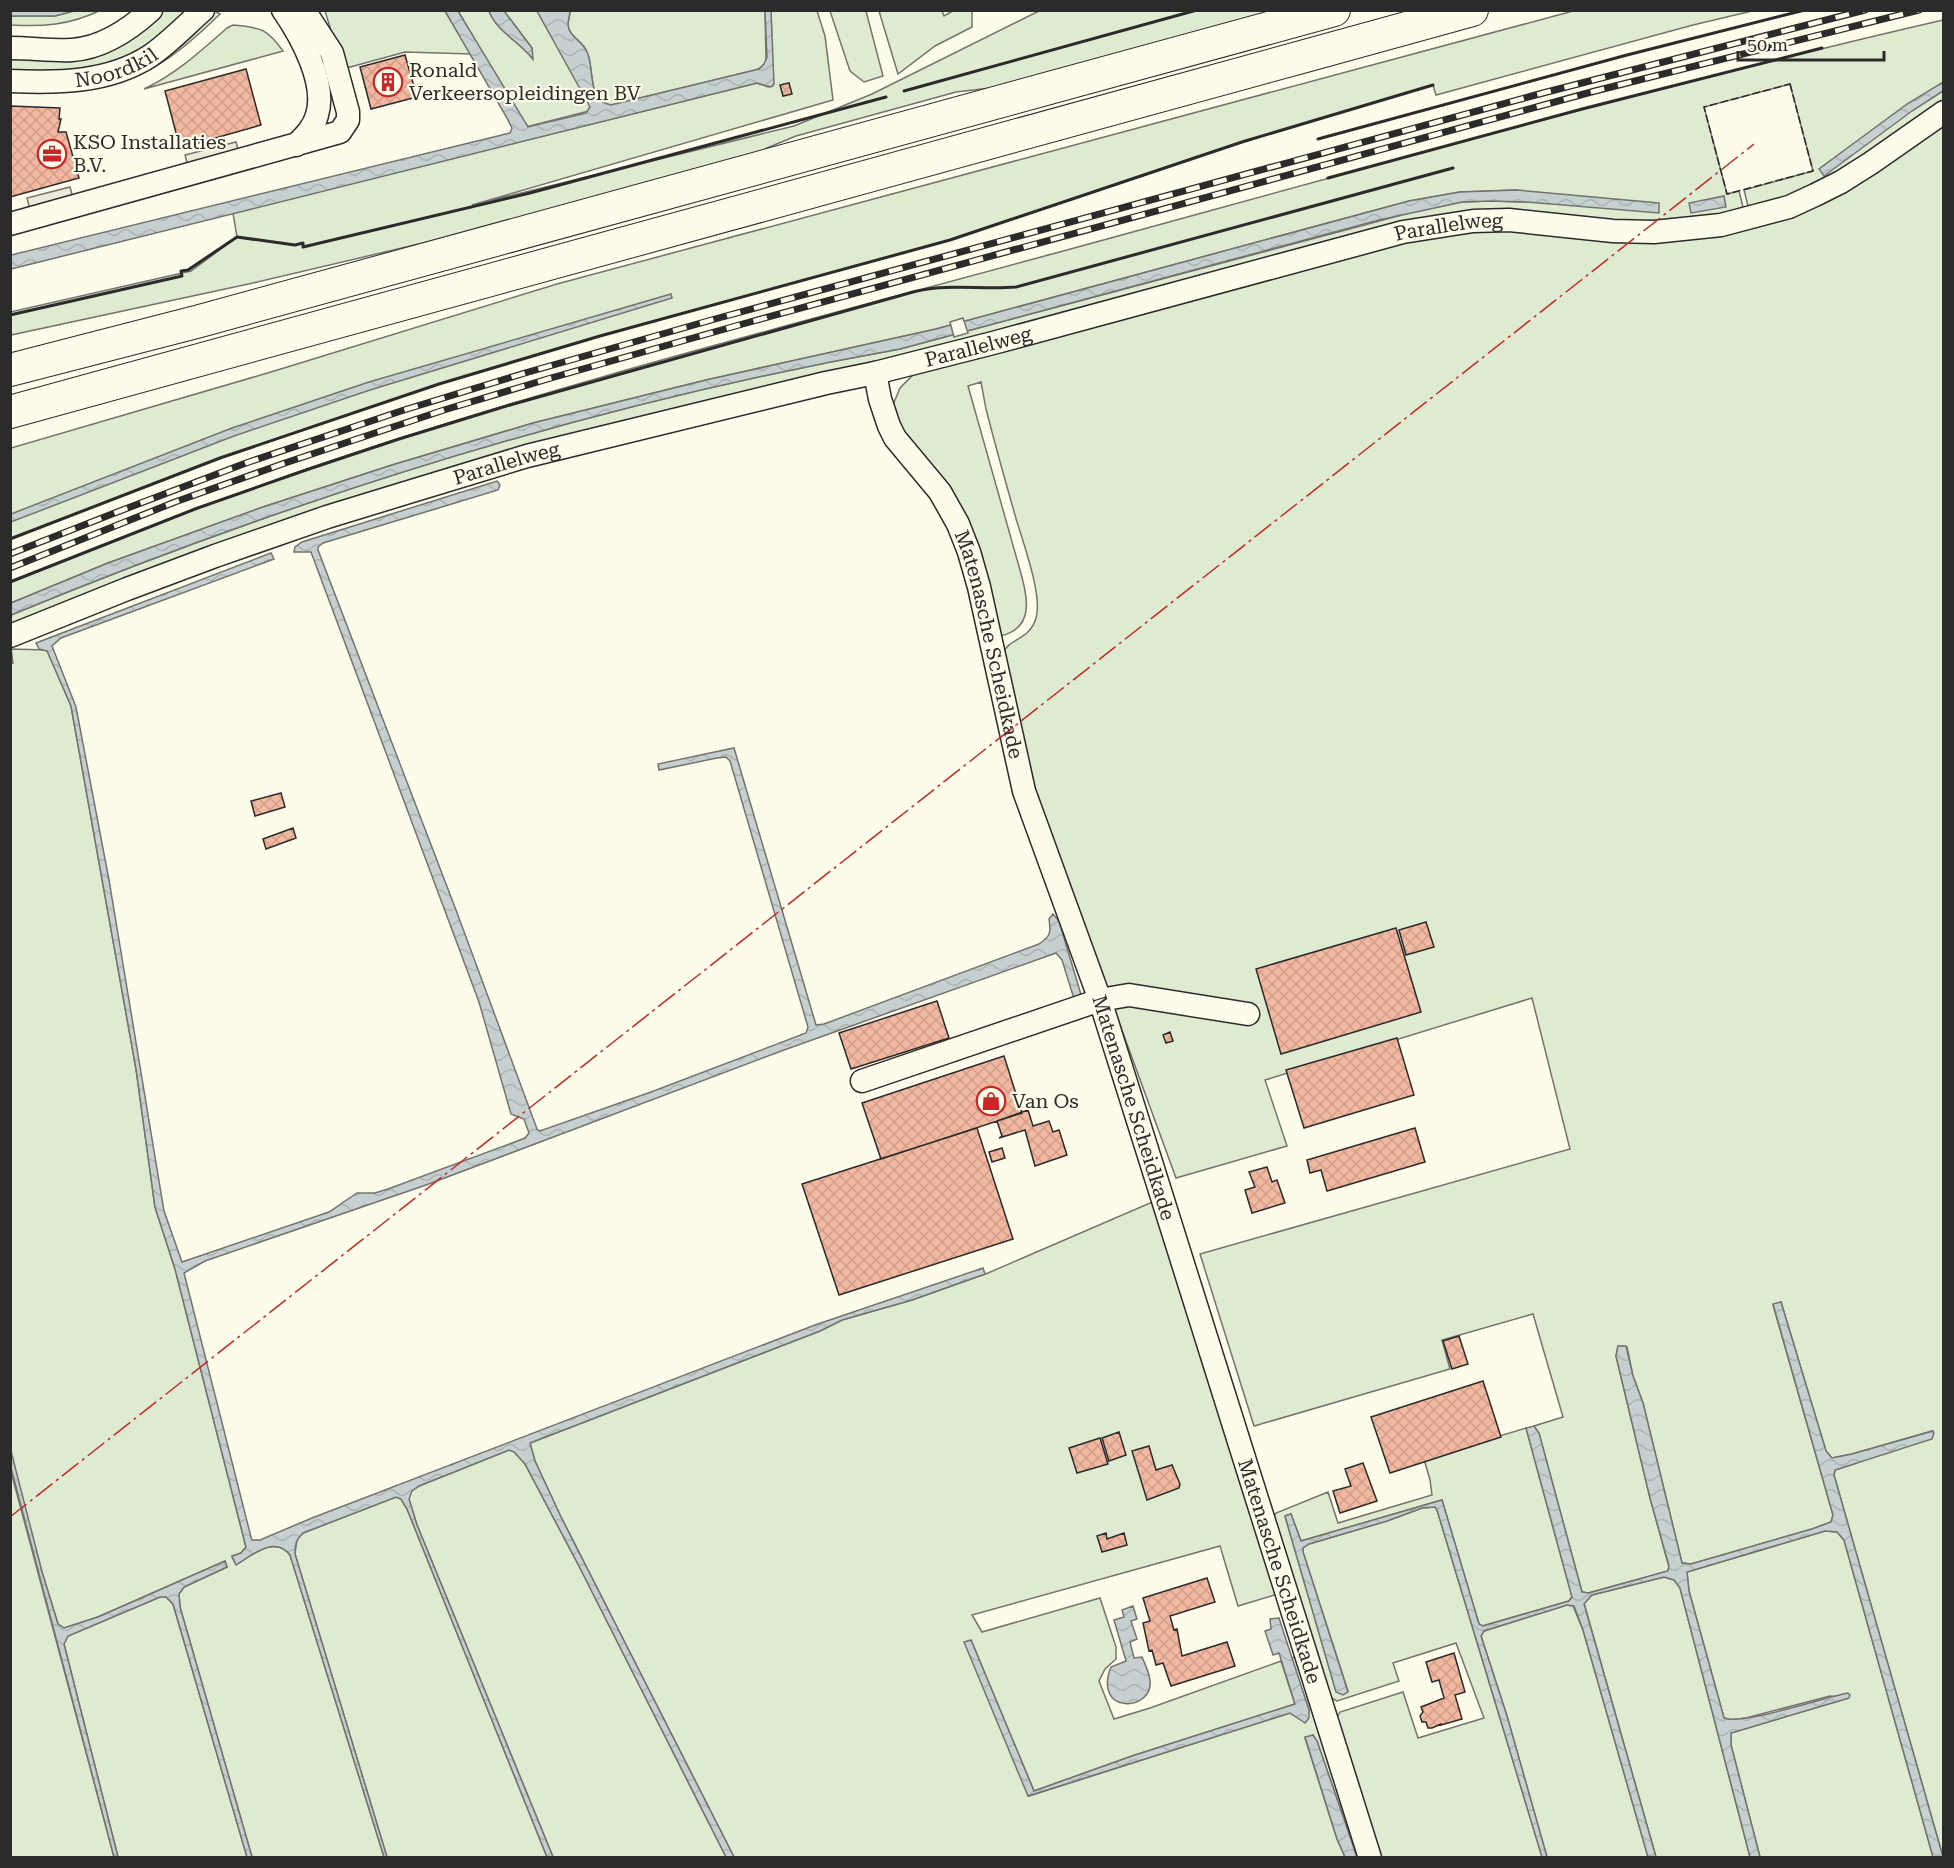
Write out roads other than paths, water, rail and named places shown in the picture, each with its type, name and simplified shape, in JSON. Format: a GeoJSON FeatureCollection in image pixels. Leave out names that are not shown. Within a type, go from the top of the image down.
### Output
{"type":"FeatureCollection","features":[{"type":"Feature","properties":{"kind":"highway"},"geometry":{"type":"LineString","coordinates":[[10,370],[200,321],[1334,10]]}},
{"type":"Feature","properties":{"kind":"highway"},"geometry":{"type":"LineString","coordinates":[[10,412],[358,319],[1472,10]]}},
{"type":"Feature","properties":{"kind":"street","name":"Noordkil"},"geometry":{"type":"LineString","coordinates":[[10,48],[73,50],[109,40],[127,30],[151,10]]}},
{"type":"Feature","properties":{"kind":"street","name":"Noordkil"},"geometry":{"type":"LineString","coordinates":[[10,81],[53,82],[86,79],[125,69],[152,54],[203,10]]}},
{"type":"Feature","properties":{"kind":"street"},"geometry":{"type":"LineString","coordinates":[[10,224],[333,135],[345,127],[348,112],[284,10]]}},
{"type":"Feature","properties":{"kind":"street"},"geometry":{"type":"LineString","coordinates":[[296,145],[311,130],[317,115],[332,53],[304,10]]}},
{"type":"Feature","properties":{"kind":"street","name":"Parallelweg"},"geometry":{"type":"LineString","coordinates":[[10,636],[226,552],[516,459],[875,373],[1404,232],[1446,224],[1509,220],[1614,231],[1654,232],[1721,225],[1756,217],[1789,207],[1841,182],[1944,112]]}},
{"type":"Feature","properties":{"kind":"street","name":"Matenasche Scheidkade"},"geometry":{"type":"LineString","coordinates":[[875,373],[879,399],[895,438],[940,492],[958,524],[969,552],[979,587],[1024,791],[1100,1000],[1370,1857]]}},
{"type":"Feature","properties":{"kind":"street"},"geometry":{"type":"LineString","coordinates":[[862,1081],[1100,1000],[1129,995],[1248,1014]]}},
{"type":"Feature","properties":{"kind":"water"},"geometry":{"type":"Polygon","coordinates":[[[11,10],[74,11],[55,16],[11,16],[11,10]]]}},
{"type":"Feature","properties":{"kind":"water"},"geometry":{"type":"Polygon","coordinates":[[[445,11],[458,11],[528,127],[586,113],[590,107],[537,11],[570,11],[569,29],[587,52],[595,91],[603,102],[611,105],[759,69],[767,57],[765,11],[771,11],[774,84],[771,87],[757,83],[11,269],[11,255],[510,133],[512,128],[507,118],[445,11]]]}},
{"type":"Feature","properties":{"kind":"water"},"geometry":{"type":"Polygon","coordinates":[[[489,11],[504,11],[532,48],[533,59],[497,25],[489,11]]]}},
{"type":"Feature","properties":{"kind":"water"},"geometry":{"type":"Polygon","coordinates":[[[1943,82],[1943,91],[1824,176],[1819,169],[1907,104],[1943,82]]]}},
{"type":"Feature","properties":{"kind":"water"},"geometry":{"type":"Polygon","coordinates":[[[1517,190],[1659,203],[1659,213],[1490,201],[1462,202],[1379,220],[900,349],[786,371],[673,397],[448,458],[228,531],[11,615],[11,603],[108,563],[260,508],[392,465],[533,423],[706,380],[936,329],[1409,201],[1460,192],[1517,190]]]}},
{"type":"Feature","properties":{"kind":"water"},"geometry":{"type":"Polygon","coordinates":[[[1724,196],[1726,207],[1691,213],[1689,203],[1724,196]]]}},
{"type":"Feature","properties":{"kind":"water"},"geometry":{"type":"Polygon","coordinates":[[[671,294],[672,298],[370,390],[234,436],[11,522],[11,514],[232,428],[369,382],[671,294]]]}},
{"type":"Feature","properties":{"kind":"water"},"geometry":{"type":"Polygon","coordinates":[[[497,481],[500,485],[498,490],[323,543],[318,550],[537,1129],[540,1131],[651,1092],[806,1033],[808,1027],[730,761],[726,757],[717,758],[659,770],[658,764],[734,748],[816,1025],[1039,944],[1046,939],[1049,933],[1049,919],[1053,914],[1059,921],[1082,998],[1075,1002],[1062,960],[1056,953],[784,1050],[426,1185],[205,1261],[184,1273],[251,1537],[252,1540],[260,1540],[815,1325],[983,1268],[985,1274],[912,1300],[842,1320],[820,1331],[530,1443],[535,1461],[561,1517],[734,1857],[726,1857],[525,1464],[509,1450],[419,1486],[412,1491],[409,1499],[417,1525],[553,1857],[547,1857],[401,1499],[396,1497],[303,1533],[296,1542],[295,1554],[387,1857],[384,1857],[290,1555],[284,1549],[271,1547],[256,1552],[236,1565],[232,1556],[241,1553],[246,1547],[175,1269],[155,1207],[136,1069],[71,706],[47,651],[39,649],[36,643],[271,553],[274,559],[61,638],[52,646],[76,707],[109,880],[164,1211],[182,1262],[329,1212],[357,1193],[375,1193],[388,1189],[525,1138],[529,1133],[524,1119],[511,1114],[479,1002],[311,552],[294,552],[295,547],[302,542],[497,481]]]}},
{"type":"Feature","properties":{"kind":"water"},"geometry":{"type":"Polygon","coordinates":[[[1781,1302],[1826,1451],[1832,1458],[1933,1431],[1934,1433],[1932,1439],[1835,1470],[1834,1475],[1943,1857],[1933,1857],[1844,1540],[1837,1532],[1825,1531],[1687,1572],[1689,1591],[1724,1718],[1748,1718],[1848,1693],[1850,1695],[1849,1698],[1731,1733],[1731,1745],[1760,1857],[1750,1857],[1680,1588],[1674,1580],[1664,1577],[1592,1595],[1584,1604],[1656,1857],[1648,1857],[1583,1630],[1574,1606],[1567,1605],[1484,1631],[1481,1636],[1507,1716],[1547,1857],[1542,1857],[1435,1507],[1422,1508],[1309,1544],[1303,1548],[1348,1692],[1343,1695],[1336,1692],[1285,1516],[1291,1514],[1301,1541],[1442,1500],[1479,1624],[1483,1626],[1569,1601],[1572,1597],[1526,1428],[1534,1426],[1539,1433],[1582,1592],[1589,1593],[1668,1571],[1669,1566],[1616,1356],[1618,1346],[1626,1346],[1633,1376],[1643,1403],[1682,1563],[1691,1564],[1831,1522],[1833,1515],[1773,1304],[1781,1302]]]}},
{"type":"Feature","properties":{"kind":"water"},"geometry":{"type":"Polygon","coordinates":[[[11,1451],[42,1572],[58,1624],[64,1628],[98,1617],[225,1561],[227,1567],[184,1587],[179,1594],[180,1607],[252,1857],[247,1857],[173,1604],[166,1597],[160,1597],[68,1636],[64,1644],[118,1857],[114,1857],[11,1468],[11,1451]]]}},
{"type":"Feature","properties":{"kind":"water"},"geometry":{"type":"Polygon","coordinates":[[[1133,1606],[1137,1619],[1131,1621],[1137,1639],[1130,1642],[1134,1658],[1142,1657],[1150,1680],[1149,1691],[1143,1698],[1134,1703],[1125,1704],[1116,1701],[1110,1694],[1107,1683],[1111,1667],[1126,1661],[1114,1620],[1124,1617],[1122,1610],[1133,1606]]]}},
{"type":"Feature","properties":{"kind":"water"},"geometry":{"type":"Polygon","coordinates":[[[1279,1618],[1309,1710],[1309,1718],[1305,1723],[1290,1713],[1028,1796],[964,1642],[971,1640],[1034,1791],[1132,1756],[1295,1704],[1279,1653],[1273,1655],[1265,1631],[1271,1629],[1270,1619],[1279,1618]]]}},
{"type":"Feature","properties":{"kind":"water"},"geometry":{"type":"Polygon","coordinates":[[[1313,1735],[1357,1857],[1345,1857],[1337,1839],[1305,1737],[1313,1735]]]}},
{"type":"Feature","properties":{"kind":"railway"},"geometry":{"type":"LineString","coordinates":[[10,554],[246,463],[404,410],[525,373],[1543,93],[1865,10]]}},
{"type":"Feature","properties":{"kind":"railway"},"geometry":{"type":"LineString","coordinates":[[10,568],[175,502],[285,463],[444,410],[551,378],[1595,91],[1919,10]]}},
{"type":"Feature","properties":{"kind":"place","name":"Ronald Verkeersopleidingen BV"},"geometry":{"type":"Point","coordinates":[388,82]}},
{"type":"Feature","properties":{"kind":"place","name":"KSO Installaties B.V."},"geometry":{"type":"Point","coordinates":[52,154]}},
{"type":"Feature","properties":{"kind":"place","name":"Van Os"},"geometry":{"type":"Point","coordinates":[991,1101]}}]}
